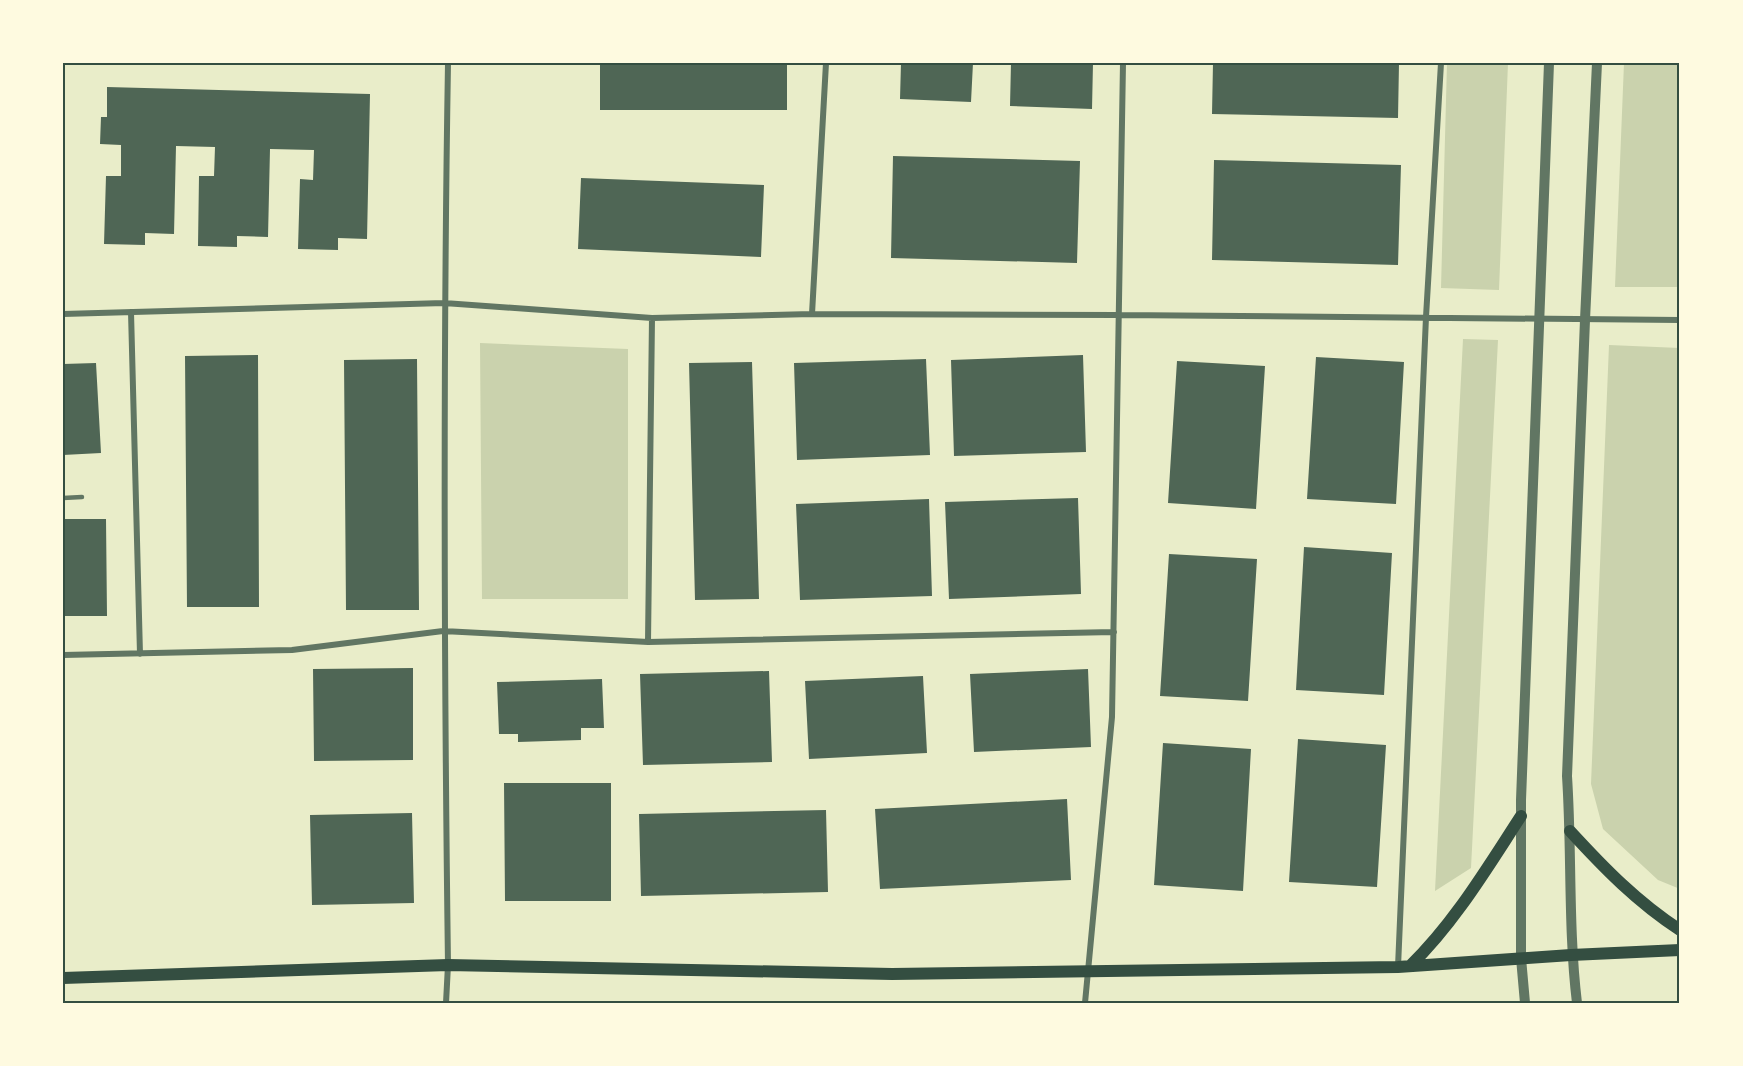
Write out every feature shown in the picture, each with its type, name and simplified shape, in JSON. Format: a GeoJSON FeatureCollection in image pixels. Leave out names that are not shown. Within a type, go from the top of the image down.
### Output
{"type":"FeatureCollection","features":[{"type":"Feature","properties":{"kind":"main road"},"geometry":{"type":"LineString","coordinates":[[1404,966],[1435,942],[1455,916],[1521,816]]}},
{"type":"Feature","properties":{"kind":"main road"},"geometry":{"type":"LineString","coordinates":[[1570,831],[1612,877],[1635,898],[1680,930]]}},
{"type":"Feature","properties":{"kind":"main road"},"geometry":{"type":"LineString","coordinates":[[63,978],[448,965],[892,974],[1404,966],[1680,950]]}},
{"type":"Feature","properties":{"kind":"street"},"geometry":{"type":"LineString","coordinates":[[446,1003],[448,965],[443,631],[444,303],[448,63]]}},
{"type":"Feature","properties":{"kind":"street"},"geometry":{"type":"LineString","coordinates":[[812,314],[826,63]]}},
{"type":"Feature","properties":{"kind":"street"},"geometry":{"type":"LineString","coordinates":[[1084,1003],[1111,728],[1123,63]]}},
{"type":"Feature","properties":{"kind":"street"},"geometry":{"type":"LineString","coordinates":[[1404,966],[1426,317],[1441,63]]}},
{"type":"Feature","properties":{"kind":"street"},"geometry":{"type":"LineString","coordinates":[[1526,1003],[1521,958],[1521,816],[1549,63]]}},
{"type":"Feature","properties":{"kind":"street"},"geometry":{"type":"LineString","coordinates":[[1577,1003],[1571,955],[1567,776],[1597,63]]}},
{"type":"Feature","properties":{"kind":"street"},"geometry":{"type":"LineString","coordinates":[[63,314],[444,303],[651,318],[812,314],[1680,320]]}},
{"type":"Feature","properties":{"kind":"street"},"geometry":{"type":"LineString","coordinates":[[131,312],[140,654]]}},
{"type":"Feature","properties":{"kind":"street"},"geometry":{"type":"LineString","coordinates":[[648,642],[651,318]]}},
{"type":"Feature","properties":{"kind":"street"},"geometry":{"type":"LineString","coordinates":[[63,656],[292,650],[443,631],[648,642],[1114,632]]}},
{"type":"Feature","properties":{"kind":"lane"},"geometry":{"type":"LineString","coordinates":[[63,498],[82,496]]}},
{"type":"Feature","properties":{"kind":"green space"},"geometry":{"type":"Polygon","coordinates":[[[1447,63],[1508,63],[1499,290],[1441,288],[1447,63]]]}},
{"type":"Feature","properties":{"kind":"green space"},"geometry":{"type":"Polygon","coordinates":[[[1624,63],[1680,63],[1680,287],[1615,287],[1624,63]]]}},
{"type":"Feature","properties":{"kind":"green space"},"geometry":{"type":"Polygon","coordinates":[[[1463,339],[1498,340],[1471,868],[1435,891],[1463,339]]]}},
{"type":"Feature","properties":{"kind":"green space"},"geometry":{"type":"Polygon","coordinates":[[[480,343],[628,349],[628,599],[482,599],[480,343]]]}},
{"type":"Feature","properties":{"kind":"green space"},"geometry":{"type":"Polygon","coordinates":[[[1609,345],[1680,348],[1680,889],[1658,880],[1603,829],[1591,784],[1609,345]]]}},
{"type":"Feature","properties":{"kind":"building"},"geometry":{"type":"Polygon","coordinates":[[[600,63],[787,63],[787,110],[600,110],[600,63]]]}},
{"type":"Feature","properties":{"kind":"building"},"geometry":{"type":"Polygon","coordinates":[[[901,63],[973,63],[971,102],[900,99],[901,63]]]}},
{"type":"Feature","properties":{"kind":"building"},"geometry":{"type":"Polygon","coordinates":[[[1011,63],[1093,63],[1092,109],[1010,106],[1011,63]]]}},
{"type":"Feature","properties":{"kind":"building"},"geometry":{"type":"Polygon","coordinates":[[[1213,63],[1399,63],[1398,118],[1212,114],[1213,63]]]}},
{"type":"Feature","properties":{"kind":"building"},"geometry":{"type":"Polygon","coordinates":[[[107,87],[370,94],[367,239],[338,238],[338,250],[298,249],[300,179],[313,180],[314,150],[270,149],[268,237],[237,236],[237,247],[198,246],[199,176],[214,176],[215,147],[176,146],[174,234],[145,233],[145,245],[104,244],[106,176],[121,176],[121,145],[100,144],[101,117],[107,117],[107,87]]]}},
{"type":"Feature","properties":{"kind":"building"},"geometry":{"type":"Polygon","coordinates":[[[893,156],[1080,161],[1077,263],[891,258],[893,156]]]}},
{"type":"Feature","properties":{"kind":"building"},"geometry":{"type":"Polygon","coordinates":[[[1214,160],[1401,165],[1398,265],[1212,260],[1214,160]]]}},
{"type":"Feature","properties":{"kind":"building"},"geometry":{"type":"Polygon","coordinates":[[[581,178],[764,185],[761,257],[578,249],[581,178]]]}},
{"type":"Feature","properties":{"kind":"building"},"geometry":{"type":"Polygon","coordinates":[[[258,355],[259,607],[187,607],[185,356],[258,355]]]}},
{"type":"Feature","properties":{"kind":"building"},"geometry":{"type":"Polygon","coordinates":[[[1083,355],[1086,452],[954,456],[951,360],[1083,355]]]}},
{"type":"Feature","properties":{"kind":"building"},"geometry":{"type":"Polygon","coordinates":[[[1316,357],[1404,362],[1396,504],[1307,499],[1316,357]]]}},
{"type":"Feature","properties":{"kind":"building"},"geometry":{"type":"Polygon","coordinates":[[[417,359],[419,610],[346,610],[344,360],[417,359]]]}},
{"type":"Feature","properties":{"kind":"building"},"geometry":{"type":"Polygon","coordinates":[[[926,359],[930,455],[797,460],[794,363],[926,359]]]}},
{"type":"Feature","properties":{"kind":"building"},"geometry":{"type":"Polygon","coordinates":[[[1177,361],[1265,366],[1256,509],[1168,503],[1177,361]]]}},
{"type":"Feature","properties":{"kind":"building"},"geometry":{"type":"Polygon","coordinates":[[[752,362],[759,599],[695,600],[689,363],[752,362]]]}},
{"type":"Feature","properties":{"kind":"building"},"geometry":{"type":"Polygon","coordinates":[[[96,363],[101,453],[63,455],[63,364],[96,363]]]}},
{"type":"Feature","properties":{"kind":"building"},"geometry":{"type":"Polygon","coordinates":[[[1078,498],[1081,594],[949,599],[945,502],[1078,498]]]}},
{"type":"Feature","properties":{"kind":"building"},"geometry":{"type":"Polygon","coordinates":[[[929,499],[932,596],[800,600],[796,504],[929,499]]]}},
{"type":"Feature","properties":{"kind":"building"},"geometry":{"type":"Polygon","coordinates":[[[63,519],[106,519],[107,616],[63,616],[63,519]]]}},
{"type":"Feature","properties":{"kind":"building"},"geometry":{"type":"Polygon","coordinates":[[[1304,547],[1392,553],[1384,695],[1296,690],[1304,547]]]}},
{"type":"Feature","properties":{"kind":"building"},"geometry":{"type":"Polygon","coordinates":[[[1169,554],[1257,559],[1248,701],[1160,696],[1169,554]]]}},
{"type":"Feature","properties":{"kind":"building"},"geometry":{"type":"Polygon","coordinates":[[[413,668],[413,760],[314,761],[313,669],[413,668]]]}},
{"type":"Feature","properties":{"kind":"building"},"geometry":{"type":"Polygon","coordinates":[[[1088,669],[1091,747],[974,752],[970,674],[1088,669]]]}},
{"type":"Feature","properties":{"kind":"building"},"geometry":{"type":"Polygon","coordinates":[[[769,671],[772,762],[643,765],[640,674],[769,671]]]}},
{"type":"Feature","properties":{"kind":"building"},"geometry":{"type":"Polygon","coordinates":[[[923,676],[927,753],[809,759],[805,681],[923,676]]]}},
{"type":"Feature","properties":{"kind":"building"},"geometry":{"type":"Polygon","coordinates":[[[602,679],[604,728],[581,728],[581,740],[518,742],[518,734],[499,734],[497,682],[602,679]]]}},
{"type":"Feature","properties":{"kind":"building"},"geometry":{"type":"Polygon","coordinates":[[[1298,739],[1386,745],[1377,887],[1289,882],[1298,739]]]}},
{"type":"Feature","properties":{"kind":"building"},"geometry":{"type":"Polygon","coordinates":[[[1163,743],[1251,749],[1243,891],[1154,885],[1163,743]]]}},
{"type":"Feature","properties":{"kind":"building"},"geometry":{"type":"Polygon","coordinates":[[[504,783],[611,783],[611,901],[505,901],[504,783]]]}},
{"type":"Feature","properties":{"kind":"building"},"geometry":{"type":"Polygon","coordinates":[[[1067,799],[1071,880],[880,889],[875,809],[1067,799]]]}},
{"type":"Feature","properties":{"kind":"building"},"geometry":{"type":"Polygon","coordinates":[[[826,810],[828,892],[641,896],[639,814],[826,810]]]}},
{"type":"Feature","properties":{"kind":"building"},"geometry":{"type":"Polygon","coordinates":[[[412,813],[414,903],[312,905],[310,815],[412,813]]]}}]}
